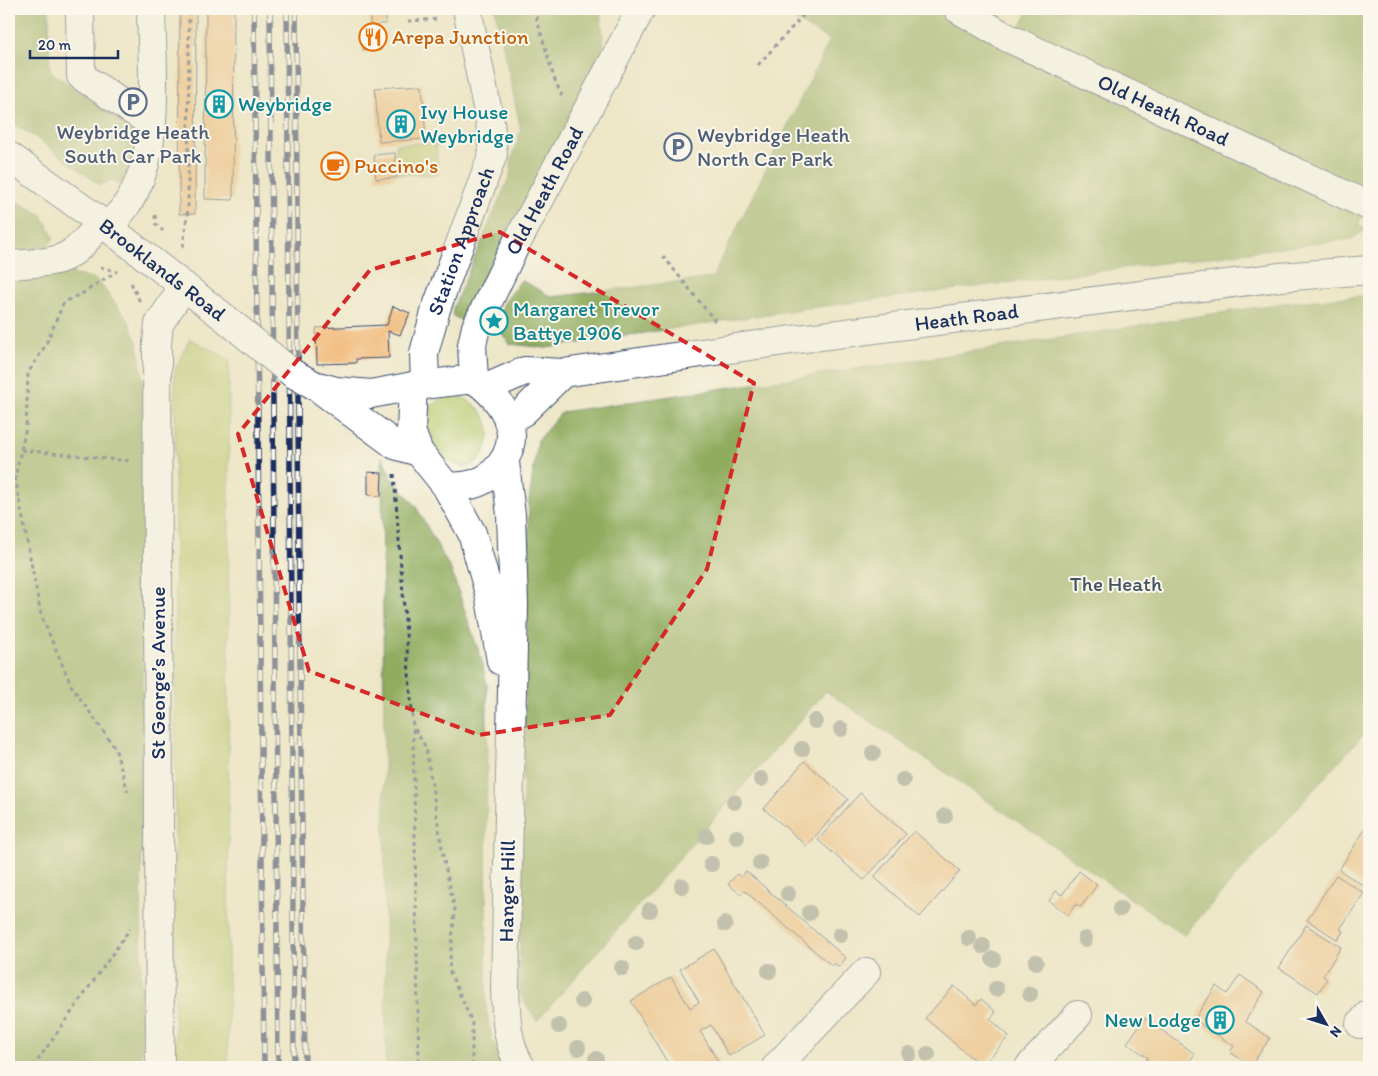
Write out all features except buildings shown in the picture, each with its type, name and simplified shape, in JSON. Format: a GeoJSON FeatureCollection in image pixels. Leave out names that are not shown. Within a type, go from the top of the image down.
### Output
{"type":"FeatureCollection","features":[{"type":"Feature","properties":{"kind":"main road"},"geometry":{"type":"LineString","coordinates":[[80,9],[81,76],[152,124]]}},
{"type":"Feature","properties":{"kind":"main road"},"geometry":{"type":"LineString","coordinates":[[9,265],[62,260],[76,252],[126,207],[143,172],[152,124],[151,9]]}},
{"type":"Feature","properties":{"kind":"main road","name":"Station Approach"},"geometry":{"type":"LineString","coordinates":[[419,386],[424,353],[436,309],[494,154],[490,122],[466,9]]}},
{"type":"Feature","properties":{"kind":"main road","name":"Old Heath Road"},"geometry":{"type":"LineString","coordinates":[[480,383],[472,345],[476,326],[514,248],[641,9]]}},
{"type":"Feature","properties":{"kind":"main road","name":"Old Heath Road"},"geometry":{"type":"LineString","coordinates":[[958,9],[1024,46],[1369,206]]}},
{"type":"Feature","properties":{"kind":"main road","name":"Brooklands Road"},"geometry":{"type":"LineString","coordinates":[[9,156],[184,286],[292,373],[314,385]]}},
{"type":"Feature","properties":{"kind":"main road","name":"Heath Road"},"geometry":{"type":"LineString","coordinates":[[480,383],[525,371],[563,373],[806,338],[1270,278],[1369,270]]}},
{"type":"Feature","properties":{"kind":"main road","name":"St George’s Avenue"},"geometry":{"type":"LineString","coordinates":[[160,1067],[157,344],[160,324],[184,286]]}},
{"type":"Feature","properties":{"kind":"main road"},"geometry":{"type":"LineString","coordinates":[[508,421],[528,408],[563,373]]}},
{"type":"Feature","properties":{"kind":"main road"},"geometry":{"type":"LineString","coordinates":[[314,385],[336,391],[371,394],[419,386],[480,383],[502,406],[508,421],[510,448],[505,462],[488,478],[462,488],[446,486],[418,452],[412,431],[419,386]]}},
{"type":"Feature","properties":{"kind":"main road"},"geometry":{"type":"LineString","coordinates":[[314,385],[395,445],[418,452]]}},
{"type":"Feature","properties":{"kind":"main road","name":"Hanger Hill"},"geometry":{"type":"LineString","coordinates":[[505,462],[512,515],[514,605],[505,987],[506,1019],[512,1048],[521,1067]]}},
{"type":"Feature","properties":{"kind":"main road","name":"Hanger Hill"},"geometry":{"type":"LineString","coordinates":[[446,486],[472,533],[486,585],[510,712]]}},
{"type":"Feature","properties":{"kind":"main road"},"geometry":{"type":"LineString","coordinates":[[776,1067],[866,972]]}},
{"type":"Feature","properties":{"kind":"main road"},"geometry":{"type":"LineString","coordinates":[[1029,1067],[1078,1015]]}},
{"type":"Feature","properties":{"kind":"path"},"geometry":{"type":"LineString","coordinates":[[183,247],[188,210],[189,9]]}},
{"type":"Feature","properties":{"kind":"path"},"geometry":{"type":"LineString","coordinates":[[534,9],[554,78],[577,128]]}},
{"type":"Feature","properties":{"kind":"path"},"geometry":{"type":"LineString","coordinates":[[758,65],[808,9]]}},
{"type":"Feature","properties":{"kind":"path"},"geometry":{"type":"LineString","coordinates":[[663,256],[716,323]]}},
{"type":"Feature","properties":{"kind":"path"},"geometry":{"type":"LineString","coordinates":[[95,266],[116,272],[131,282],[136,291]]}},
{"type":"Feature","properties":{"kind":"path"},"geometry":{"type":"LineString","coordinates":[[9,487],[15,477],[26,428],[28,373],[45,346],[64,302],[116,272]]}},
{"type":"Feature","properties":{"kind":"path"},"geometry":{"type":"LineString","coordinates":[[21,450],[158,464]]}},
{"type":"Feature","properties":{"kind":"path"},"geometry":{"type":"LineString","coordinates":[[394,473],[414,727],[419,1067]]}},
{"type":"Feature","properties":{"kind":"path"},"geometry":{"type":"LineString","coordinates":[[15,477],[41,615],[72,687],[115,748],[129,794],[158,789]]}},
{"type":"Feature","properties":{"kind":"path"},"geometry":{"type":"LineString","coordinates":[[414,727],[426,748],[444,861],[455,910],[449,970],[472,1022],[472,1067]]}},
{"type":"Feature","properties":{"kind":"path"},"geometry":{"type":"LineString","coordinates":[[33,1067],[130,929],[130,919]]}},
{"type":"Feature","properties":{"kind":"highlighted area"},"geometry":{"type":"Polygon","coordinates":[[[500,232],[754,383],[707,569],[610,715],[479,735],[309,671],[238,434],[370,270],[500,232]]]}},
{"type":"Feature","properties":{"kind":"green space"},"geometry":{"type":"Polygon","coordinates":[[[9,9],[49,9],[50,71],[134,132],[131,162],[120,185],[113,180],[100,185],[35,137],[9,122],[9,9]]]}},
{"type":"Feature","properties":{"kind":"green space"},"geometry":{"type":"Polygon","coordinates":[[[495,9],[600,9],[604,51],[465,322],[453,316],[453,308],[510,175],[512,158],[521,130],[495,9]]]}},
{"type":"Feature","properties":{"kind":"green space"},"geometry":{"type":"Polygon","coordinates":[[[775,9],[940,9],[1009,47],[1363,214],[1358,225],[1366,230],[1351,239],[801,309],[546,348],[510,344],[498,328],[503,305],[521,280],[552,297],[712,278],[830,40],[775,9]]]}},
{"type":"Feature","properties":{"kind":"green space"},"geometry":{"type":"Polygon","coordinates":[[[1030,9],[1369,9],[1369,196],[1017,32],[1030,9]]]}},
{"type":"Feature","properties":{"kind":"green space"},"geometry":{"type":"Polygon","coordinates":[[[436,143],[438,175],[396,174],[396,144],[436,143]]]}},
{"type":"Feature","properties":{"kind":"green space"},"geometry":{"type":"Polygon","coordinates":[[[9,197],[42,215],[54,238],[47,247],[9,251],[9,197]]]}},
{"type":"Feature","properties":{"kind":"green space"},"geometry":{"type":"Polygon","coordinates":[[[74,272],[74,275],[93,278],[101,285],[129,321],[138,345],[143,382],[141,1067],[9,1067],[9,278],[74,272]]]}},
{"type":"Feature","properties":{"kind":"green space","name":"The Heath"},"geometry":{"type":"Polygon","coordinates":[[[1369,295],[1369,728],[1184,935],[826,691],[537,1021],[522,999],[519,988],[529,500],[538,440],[562,412],[930,358],[1283,303],[1369,295]]]}},
{"type":"Feature","properties":{"kind":"green space"},"geometry":{"type":"Polygon","coordinates":[[[190,339],[229,359],[228,1067],[175,1067],[175,369],[190,339]]]}},
{"type":"Feature","properties":{"kind":"green space"},"geometry":{"type":"Polygon","coordinates":[[[449,395],[458,396],[474,404],[485,418],[488,426],[487,445],[478,460],[467,466],[456,465],[444,458],[434,448],[423,426],[423,417],[428,410],[438,401],[449,395]]]}},
{"type":"Feature","properties":{"kind":"green space"},"geometry":{"type":"Polygon","coordinates":[[[382,457],[392,478],[415,505],[451,570],[482,661],[487,686],[486,1008],[492,1040],[505,1067],[386,1067],[382,457]]]}},
{"type":"Feature","properties":{"kind":"railway"},"geometry":{"type":"LineString","coordinates":[[254,9],[264,1067]]}},
{"type":"Feature","properties":{"kind":"railway"},"geometry":{"type":"LineString","coordinates":[[270,9],[278,1067]]}},
{"type":"Feature","properties":{"kind":"railway"},"geometry":{"type":"LineString","coordinates":[[287,9],[294,1067]]}},
{"type":"Feature","properties":{"kind":"railway"},"geometry":{"type":"LineString","coordinates":[[296,9],[299,589],[305,1067]]}},
{"type":"Feature","properties":{"kind":"place","name":"Arepa Junction"},"geometry":{"type":"Point","coordinates":[373,37]}},
{"type":"Feature","properties":{"kind":"place","name":"Weybridge Heath South Car Park"},"geometry":{"type":"Point","coordinates":[133,102]}},
{"type":"Feature","properties":{"kind":"place","name":"Weybridge"},"geometry":{"type":"Point","coordinates":[219,104]}},
{"type":"Feature","properties":{"kind":"place","name":"Ivy House Weybridge"},"geometry":{"type":"Point","coordinates":[401,124]}},
{"type":"Feature","properties":{"kind":"place","name":"Weybridge Heath North Car Park"},"geometry":{"type":"Point","coordinates":[678,147]}},
{"type":"Feature","properties":{"kind":"place","name":"Puccino's"},"geometry":{"type":"Point","coordinates":[335,166]}},
{"type":"Feature","properties":{"kind":"place","name":"Margaret Trevor Battye 1906"},"geometry":{"type":"Point","coordinates":[494,321]}},
{"type":"Feature","properties":{"kind":"place","name":"New Lodge"},"geometry":{"type":"Point","coordinates":[1220,1020]}}]}
